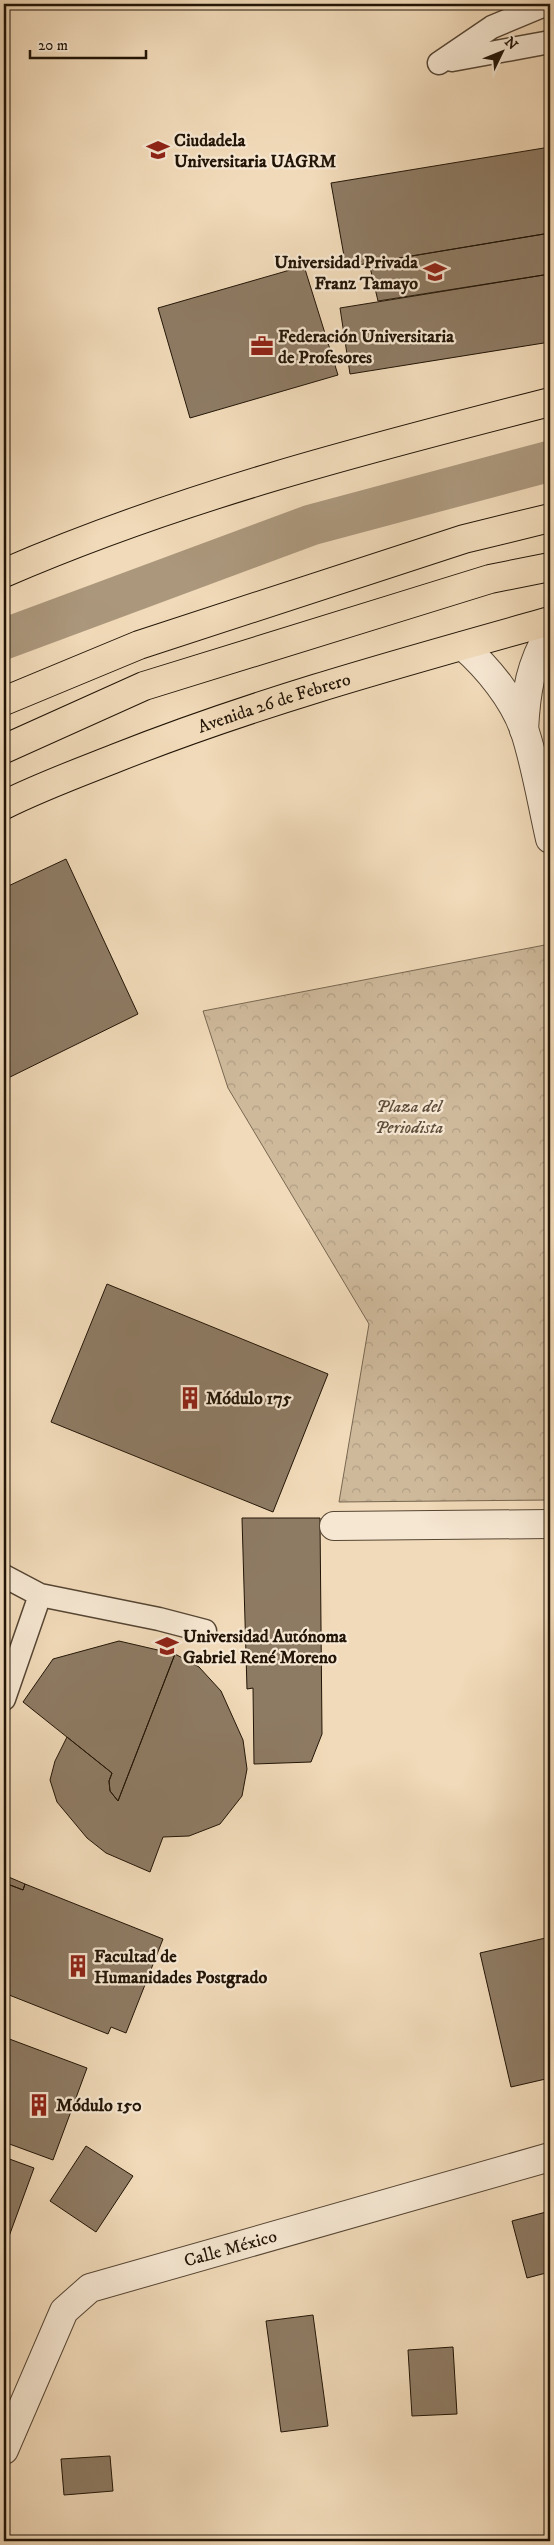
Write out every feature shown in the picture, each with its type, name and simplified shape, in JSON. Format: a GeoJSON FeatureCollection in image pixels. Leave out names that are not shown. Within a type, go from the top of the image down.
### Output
{"type":"FeatureCollection","features":[{"type":"Feature","properties":{"kind":"main road"},"geometry":{"type":"LineString","coordinates":[[4,573],[80,540],[349,454],[550,402]]}},
{"type":"Feature","properties":{"kind":"main road"},"geometry":{"type":"LineString","coordinates":[[4,701],[139,645],[464,539],[550,518]]}},
{"type":"Feature","properties":{"kind":"main road"},"geometry":{"type":"LineString","coordinates":[[4,749],[144,686],[490,579],[550,567]]}},
{"type":"Feature","properties":{"kind":"main road","name":"Avenida 26 de Febrero"},"geometry":{"type":"LineString","coordinates":[[4,805],[32,791],[194,727],[328,684],[550,621]]}},
{"type":"Feature","properties":{"kind":"street"},"geometry":{"type":"LineString","coordinates":[[524,730],[530,674],[540,648],[550,631]]}},
{"type":"Feature","properties":{"kind":"street"},"geometry":{"type":"LineString","coordinates":[[463,646],[481,662],[495,679],[524,730],[550,839]]}},
{"type":"Feature","properties":{"kind":"street"},"geometry":{"type":"LineString","coordinates":[[334,1526],[550,1524]]}},
{"type":"Feature","properties":{"kind":"street","name":"Calle México"},"geometry":{"type":"LineString","coordinates":[[4,2450],[64,2311],[90,2288],[550,2157]]}},
{"type":"Feature","properties":{"kind":"lane"},"geometry":{"type":"LineString","coordinates":[[547,4],[492,27],[439,63],[550,42]]}},
{"type":"Feature","properties":{"kind":"lane"},"geometry":{"type":"LineString","coordinates":[[4,1576],[40,1595],[159,1618],[205,1631]]}},
{"type":"Feature","properties":{"kind":"lane"},"geometry":{"type":"LineString","coordinates":[[4,1699],[40,1595]]}},
{"type":"Feature","properties":{"kind":"green space","name":"Plaza del Periodista"},"geometry":{"type":"Polygon","coordinates":[[[550,944],[550,1500],[339,1502],[369,1324],[228,1088],[203,1011],[550,944]]]}},
{"type":"Feature","properties":{"kind":"building"},"geometry":{"type":"Polygon","coordinates":[[[550,147],[550,233],[346,267],[331,183],[550,147]]]}},
{"type":"Feature","properties":{"kind":"building"},"geometry":{"type":"Polygon","coordinates":[[[550,233],[550,274],[378,301],[369,263],[550,233]]]}},
{"type":"Feature","properties":{"kind":"building"},"geometry":{"type":"Polygon","coordinates":[[[304,266],[338,375],[190,418],[158,308],[304,266]]]}},
{"type":"Feature","properties":{"kind":"building"},"geometry":{"type":"Polygon","coordinates":[[[550,274],[550,342],[350,374],[340,308],[550,274]]]}},
{"type":"Feature","properties":{"kind":"building"},"geometry":{"type":"Polygon","coordinates":[[[66,859],[138,1014],[4,1080],[4,888],[66,859]]]}},
{"type":"Feature","properties":{"kind":"building","name":"Módulo 175"},"geometry":{"type":"Polygon","coordinates":[[[107,1284],[328,1374],[273,1512],[51,1422],[107,1284]]]}},
{"type":"Feature","properties":{"kind":"building"},"geometry":{"type":"Polygon","coordinates":[[[242,1518],[320,1518],[322,1734],[311,1762],[254,1764],[253,1688],[247,1689],[242,1518]]]}},
{"type":"Feature","properties":{"kind":"building"},"geometry":{"type":"Polygon","coordinates":[[[119,1641],[175,1654],[118,1801],[110,1791],[109,1781],[112,1773],[23,1702],[53,1659],[119,1641]]]}},
{"type":"Feature","properties":{"kind":"building"},"geometry":{"type":"Polygon","coordinates":[[[175,1654],[199,1667],[221,1691],[243,1740],[247,1769],[242,1796],[220,1824],[189,1836],[163,1837],[150,1872],[106,1853],[87,1838],[57,1802],[50,1780],[55,1761],[67,1737],[112,1773],[109,1781],[110,1791],[118,1801],[175,1654]]]}},
{"type":"Feature","properties":{"kind":"building"},"geometry":{"type":"Polygon","coordinates":[[[4,1875],[25,1884],[23,1890],[10,1885],[4,1902],[4,1875]]]}},
{"type":"Feature","properties":{"kind":"building","name":"Facultad de Humanidades Postgrado"},"geometry":{"type":"Polygon","coordinates":[[[25,1884],[163,1939],[126,2033],[111,2027],[108,2034],[4,1993],[4,1902],[10,1885],[23,1890],[25,1884]]]}},
{"type":"Feature","properties":{"kind":"building"},"geometry":{"type":"Polygon","coordinates":[[[550,1937],[550,2078],[511,2087],[480,1953],[550,1937]]]}},
{"type":"Feature","properties":{"kind":"building","name":"Módulo 150"},"geometry":{"type":"Polygon","coordinates":[[[4,2037],[87,2068],[53,2160],[4,2142],[4,2037]]]}},
{"type":"Feature","properties":{"kind":"building"},"geometry":{"type":"Polygon","coordinates":[[[86,2146],[133,2176],[96,2232],[50,2201],[86,2146]]]}},
{"type":"Feature","properties":{"kind":"building"},"geometry":{"type":"Polygon","coordinates":[[[4,2157],[34,2168],[4,2250],[4,2157]]]}},
{"type":"Feature","properties":{"kind":"building"},"geometry":{"type":"Polygon","coordinates":[[[550,2211],[549,2283],[546,2273],[527,2278],[512,2221],[550,2211]]]}},
{"type":"Feature","properties":{"kind":"building"},"geometry":{"type":"Polygon","coordinates":[[[313,2315],[328,2426],[281,2432],[266,2321],[313,2315]]]}},
{"type":"Feature","properties":{"kind":"building"},"geometry":{"type":"Polygon","coordinates":[[[453,2347],[457,2414],[412,2416],[408,2350],[453,2347]]]}},
{"type":"Feature","properties":{"kind":"building"},"geometry":{"type":"Polygon","coordinates":[[[110,2456],[113,2491],[64,2495],[61,2459],[110,2456]]]}},
{"type":"Feature","properties":{"kind":"waterway"},"geometry":{"type":"LineString","coordinates":[[4,639],[311,525],[550,461]]}},
{"type":"Feature","properties":{"kind":"place","name":"Ciudadela Universitaria UAGRM"},"geometry":{"type":"Point","coordinates":[158,150]}},
{"type":"Feature","properties":{"kind":"place","name":"Universidad Privada Franz Tamayo"},"geometry":{"type":"Point","coordinates":[435,272]}},
{"type":"Feature","properties":{"kind":"place","name":"Federación Universitaria de Profesores"},"geometry":{"type":"Point","coordinates":[262,346]}},
{"type":"Feature","properties":{"kind":"place","name":"Módulo 175"},"geometry":{"type":"Point","coordinates":[190,1398]}},
{"type":"Feature","properties":{"kind":"place","name":"Universidad Autónoma Gabriel René Moreno"},"geometry":{"type":"Point","coordinates":[167,1646]}},
{"type":"Feature","properties":{"kind":"place","name":"Facultad de Humanidades Postgrado"},"geometry":{"type":"Point","coordinates":[78,1966]}},
{"type":"Feature","properties":{"kind":"place","name":"Módulo 150"},"geometry":{"type":"Point","coordinates":[39,2105]}}]}
